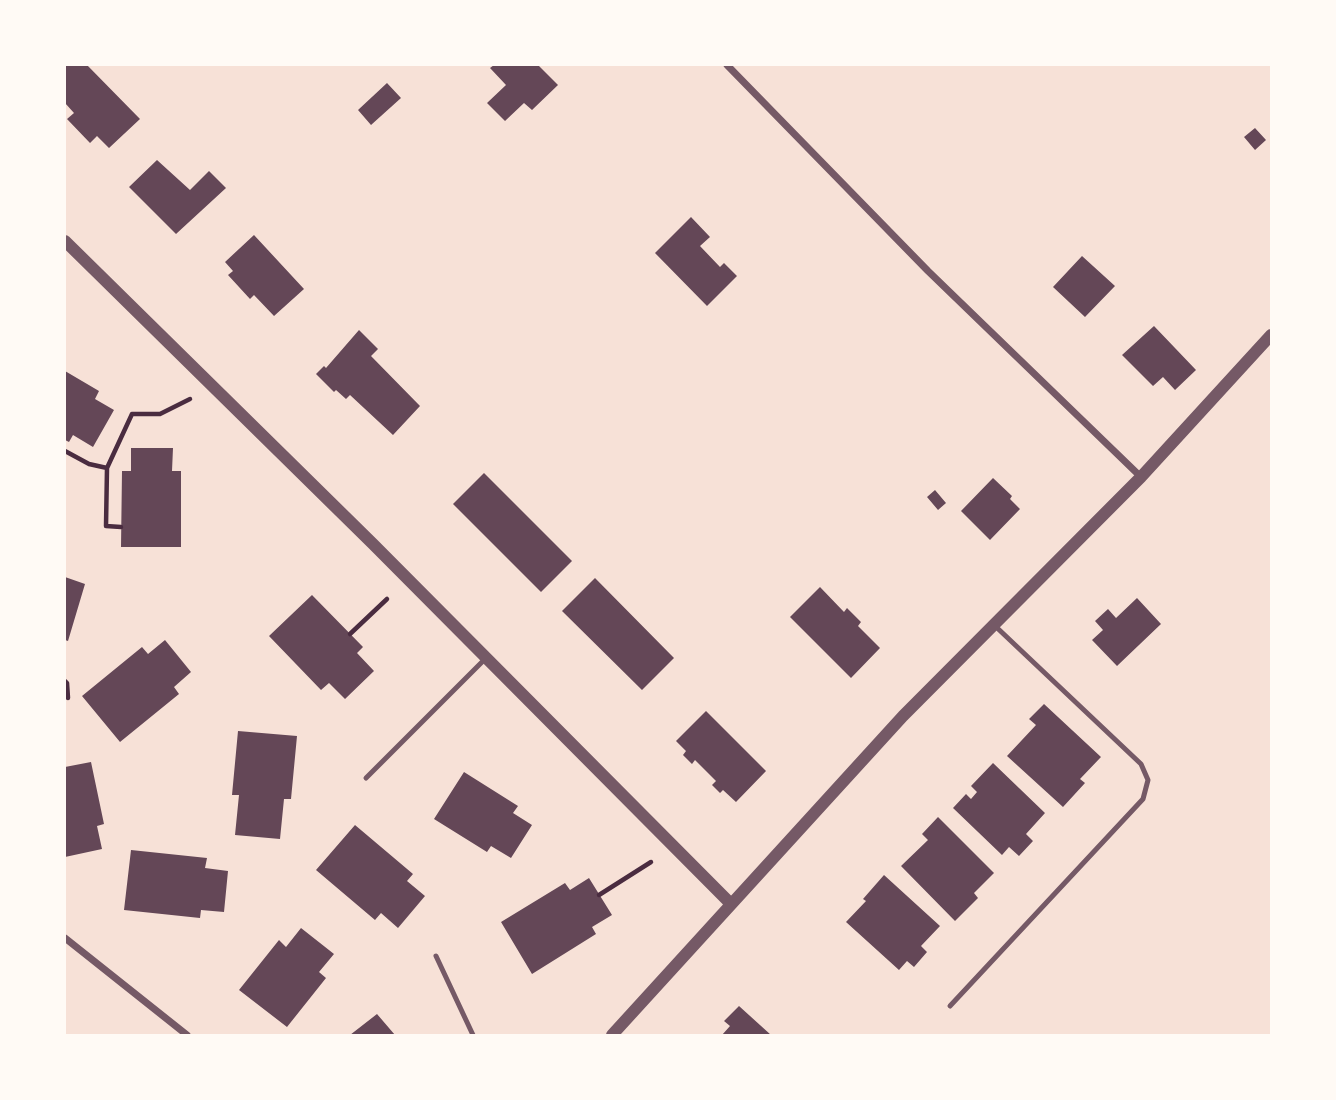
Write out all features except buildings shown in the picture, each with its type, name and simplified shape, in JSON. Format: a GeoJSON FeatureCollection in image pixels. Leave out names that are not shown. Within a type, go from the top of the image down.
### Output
{"type":"FeatureCollection","features":[{"type":"Feature","properties":{"kind":"street"},"geometry":{"type":"LineString","coordinates":[[727,65],[928,271],[1141,477]]}},
{"type":"Feature","properties":{"kind":"street"},"geometry":{"type":"LineString","coordinates":[[66,244],[731,904]]}},
{"type":"Feature","properties":{"kind":"street"},"geometry":{"type":"LineString","coordinates":[[612,1035],[903,716],[1141,477],[1271,335]]}},
{"type":"Feature","properties":{"kind":"street"},"geometry":{"type":"LineString","coordinates":[[65,938],[187,1035]]}},
{"type":"Feature","properties":{"kind":"lane"},"geometry":{"type":"LineString","coordinates":[[950,1006],[1143,799],[1148,780],[1141,764],[993,624]]}},
{"type":"Feature","properties":{"kind":"lane"},"geometry":{"type":"LineString","coordinates":[[366,778],[486,658]]}},
{"type":"Feature","properties":{"kind":"lane"},"geometry":{"type":"LineString","coordinates":[[436,956],[473,1035]]}},
{"type":"Feature","properties":{"kind":"path"},"geometry":{"type":"LineString","coordinates":[[121,527],[106,526],[107,468],[132,414],[160,414],[190,399]]}},
{"type":"Feature","properties":{"kind":"path"},"geometry":{"type":"LineString","coordinates":[[65,451],[89,464],[107,468]]}},
{"type":"Feature","properties":{"kind":"path"},"geometry":{"type":"LineString","coordinates":[[350,634],[387,599]]}},
{"type":"Feature","properties":{"kind":"path"},"geometry":{"type":"LineString","coordinates":[[65,681],[68,683],[68,698]]}},
{"type":"Feature","properties":{"kind":"path"},"geometry":{"type":"LineString","coordinates":[[599,894],[651,862]]}}]}
